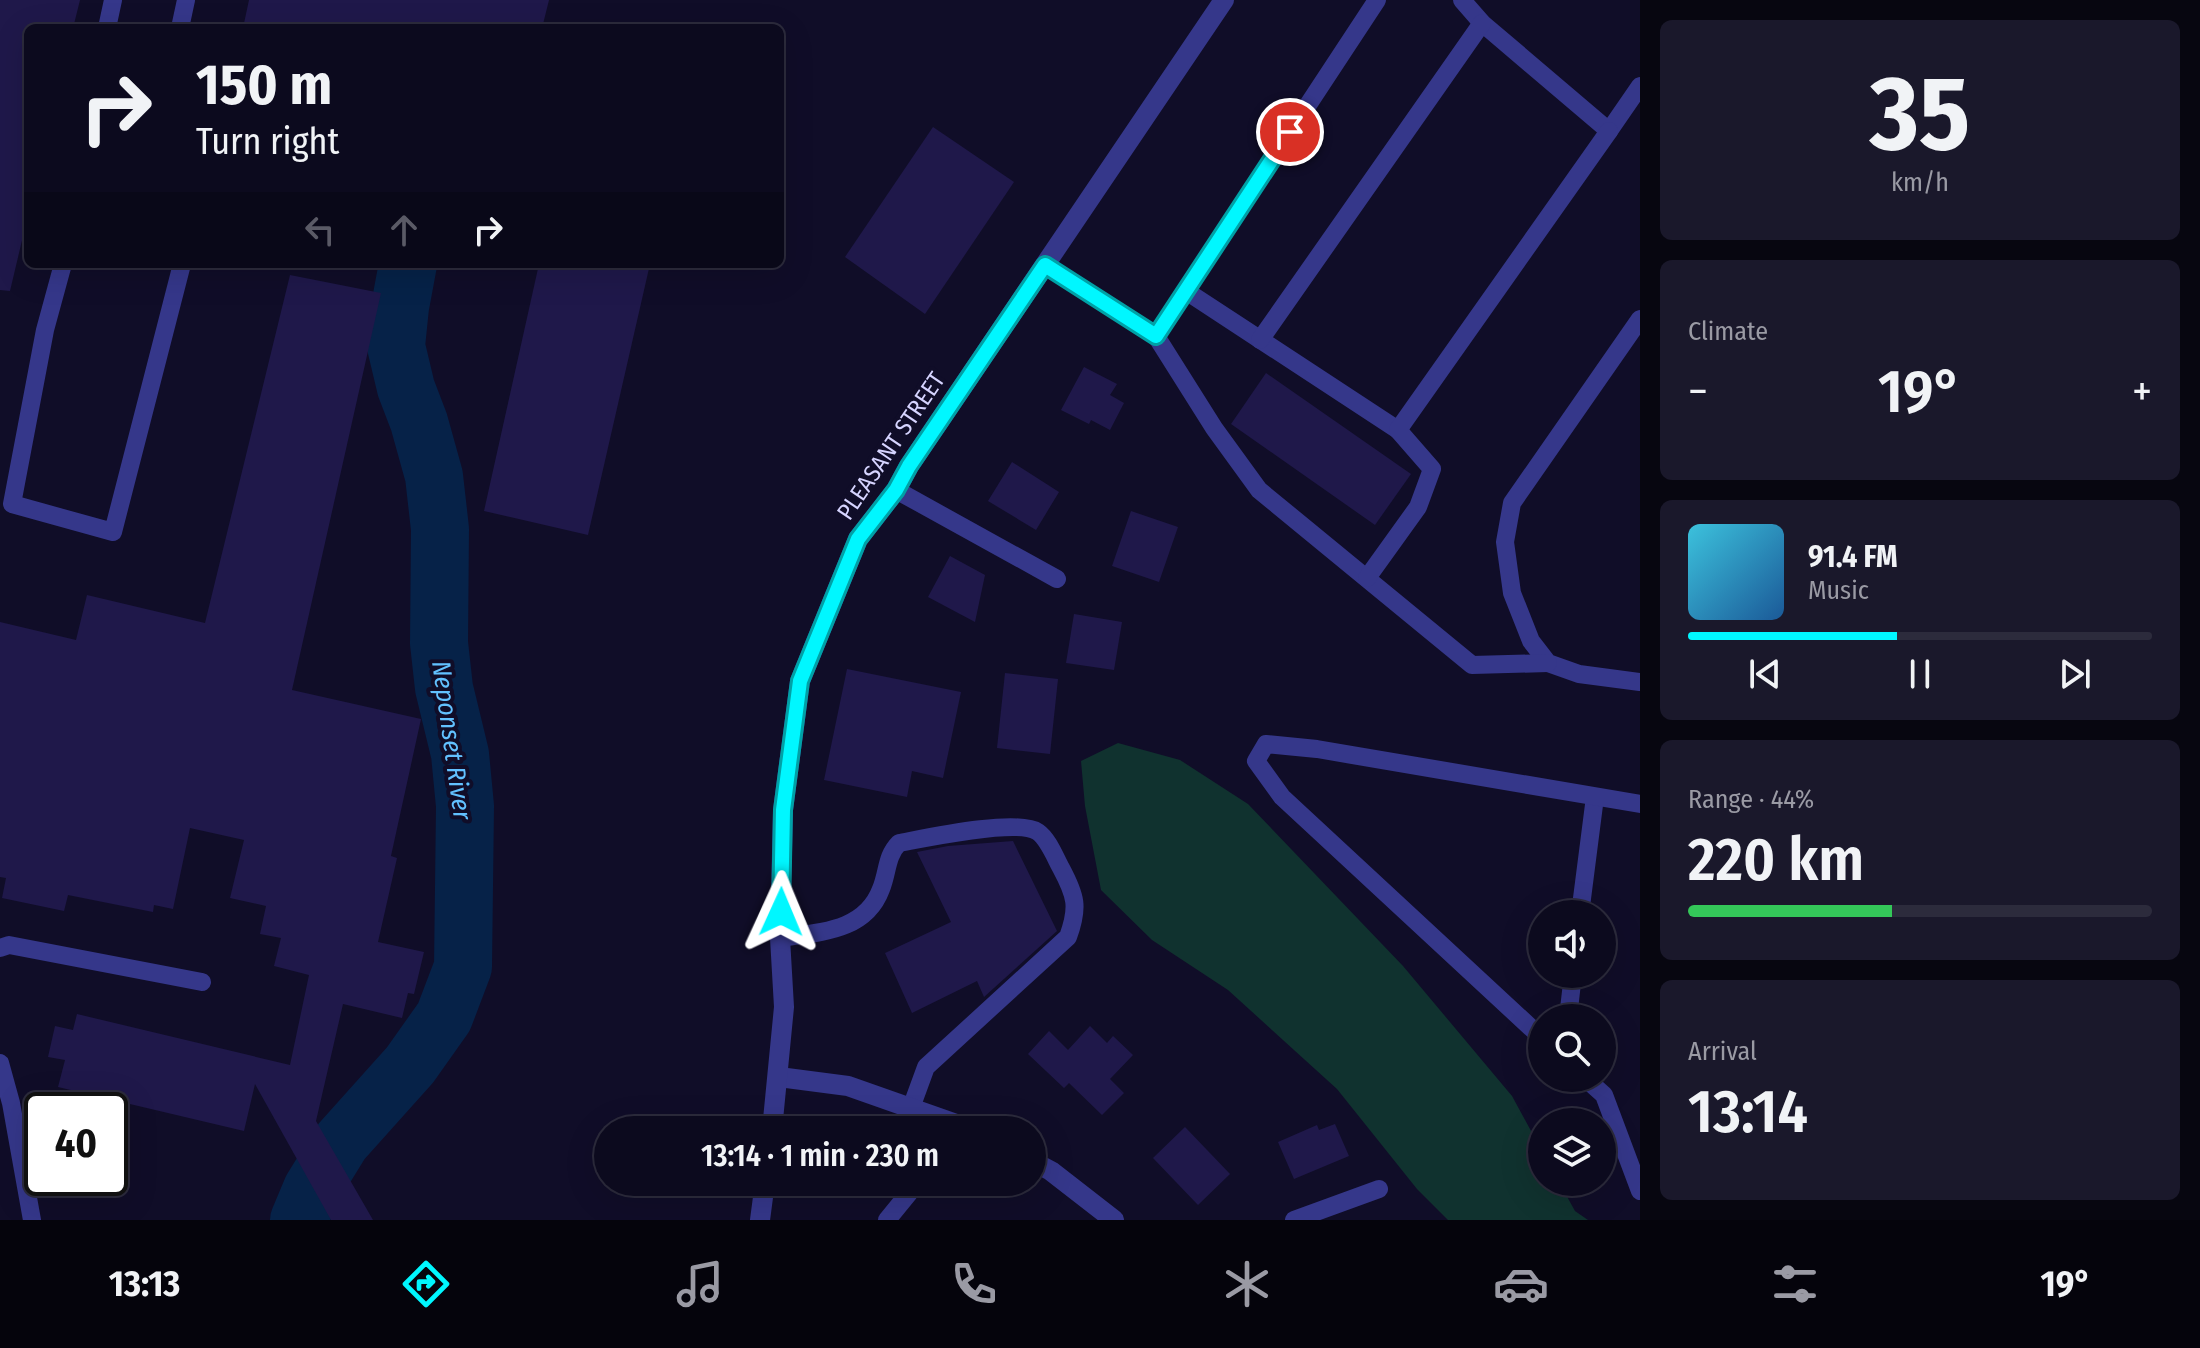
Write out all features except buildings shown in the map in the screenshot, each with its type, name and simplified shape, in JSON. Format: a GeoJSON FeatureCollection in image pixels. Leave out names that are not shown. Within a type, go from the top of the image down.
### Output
{"type":"FeatureCollection","features":[{"type":"Feature","properties":{"kind":"street","name":"PLEASANT STREET"},"geometry":{"type":"LineString","coordinates":[[774,1116],[784,1007],[780,938],[783,810],[800,681],[858,539],[896,490],[909,466],[1224,0]]}},
{"type":"Feature","properties":{"kind":"street"},"geometry":{"type":"LineString","coordinates":[[779,1077],[848,1086],[911,1108],[924,1116]]}},
{"type":"Feature","properties":{"kind":"street"},"geometry":{"type":"LineString","coordinates":[[1046,1168],[1114,1220]]}},
{"type":"Feature","properties":{"kind":"street"},"geometry":{"type":"LineString","coordinates":[[760,1220],[763,1196]]}},
{"type":"Feature","properties":{"kind":"lane"},"geometry":{"type":"LineString","coordinates":[[108,24],[113,0]]}},
{"type":"Feature","properties":{"kind":"lane"},"geometry":{"type":"LineString","coordinates":[[181,24],[186,0]]}},
{"type":"Feature","properties":{"kind":"lane"},"geometry":{"type":"LineString","coordinates":[[1156,336],[1377,0]]}},
{"type":"Feature","properties":{"kind":"lane"},"geometry":{"type":"LineString","coordinates":[[1462,0],[1482,23],[1609,131]]}},
{"type":"Feature","properties":{"kind":"lane"},"geometry":{"type":"LineString","coordinates":[[1260,340],[1482,23]]}},
{"type":"Feature","properties":{"kind":"lane"},"geometry":{"type":"LineString","coordinates":[[1398,430],[1640,86]]}},
{"type":"Feature","properties":{"kind":"lane"},"geometry":{"type":"LineString","coordinates":[[1045,265],[1156,336],[1214,428],[1259,490],[1472,665],[1548,663],[1579,674],[1640,682]]}},
{"type":"Feature","properties":{"kind":"lane"},"geometry":{"type":"LineString","coordinates":[[62,268],[45,330],[12,504],[113,532],[181,268]]}},
{"type":"Feature","properties":{"kind":"lane"},"geometry":{"type":"LineString","coordinates":[[1186,291],[1398,430],[1432,469],[1418,507],[1367,578]]}},
{"type":"Feature","properties":{"kind":"lane"},"geometry":{"type":"LineString","coordinates":[[1548,663],[1531,641],[1512,593],[1505,542],[1512,503],[1640,319]]}},
{"type":"Feature","properties":{"kind":"lane"},"geometry":{"type":"LineString","coordinates":[[896,490],[1057,579]]}},
{"type":"Feature","properties":{"kind":"lane"},"geometry":{"type":"LineString","coordinates":[[1528,1025],[1282,797],[1256,761],[1266,744],[1317,749],[1640,804]]}},
{"type":"Feature","properties":{"kind":"lane"},"geometry":{"type":"LineString","coordinates":[[1582,900],[1595,797]]}},
{"type":"Feature","properties":{"kind":"lane"},"geometry":{"type":"LineString","coordinates":[[780,938],[845,927],[862,918],[882,888],[890,851],[899,843],[1012,826],[1031,828],[1042,834],[1072,887],[1075,918],[1068,937],[926,1067],[911,1108]]}},
{"type":"Feature","properties":{"kind":"lane"},"geometry":{"type":"LineString","coordinates":[[0,948],[9,945],[202,982]]}},
{"type":"Feature","properties":{"kind":"lane"},"geometry":{"type":"LineString","coordinates":[[0,1063],[11,1103],[32,1220]]}},
{"type":"Feature","properties":{"kind":"lane"},"geometry":{"type":"LineString","coordinates":[[1601,1092],[1640,1191]]}},
{"type":"Feature","properties":{"kind":"lane"},"geometry":{"type":"LineString","coordinates":[[1294,1220],[1379,1189]]}},
{"type":"Feature","properties":{"kind":"lane"},"geometry":{"type":"LineString","coordinates":[[887,1220],[907,1196]]}},
{"type":"Feature","properties":{"kind":"green space"},"geometry":{"type":"Polygon","coordinates":[[[1118,743],[1180,760],[1248,804],[1403,966],[1512,1096],[1528,1125],[1528,1196],[1567,1196],[1575,1211],[1588,1220],[1448,1220],[1417,1189],[1337,1089],[1228,990],[1152,940],[1101,890],[1085,806],[1081,761],[1118,743]]]}},
{"type":"Feature","properties":{"kind":"waterway","name":"Neponset River"},"geometry":{"type":"LineString","coordinates":[[299,1220],[312,1189],[341,1142],[410,1065],[444,1017],[463,967],[465,806],[460,754],[444,688],[439,643],[440,529],[434,476],[396,346],[407,268]]}},
{"type":"Feature","properties":{"kind":"route"},"geometry":{"type":"LineString","coordinates":[[781,912],[783,810],[800,681],[858,539],[896,490],[909,466],[1045,265],[1156,336],[1290,132]]}}]}
